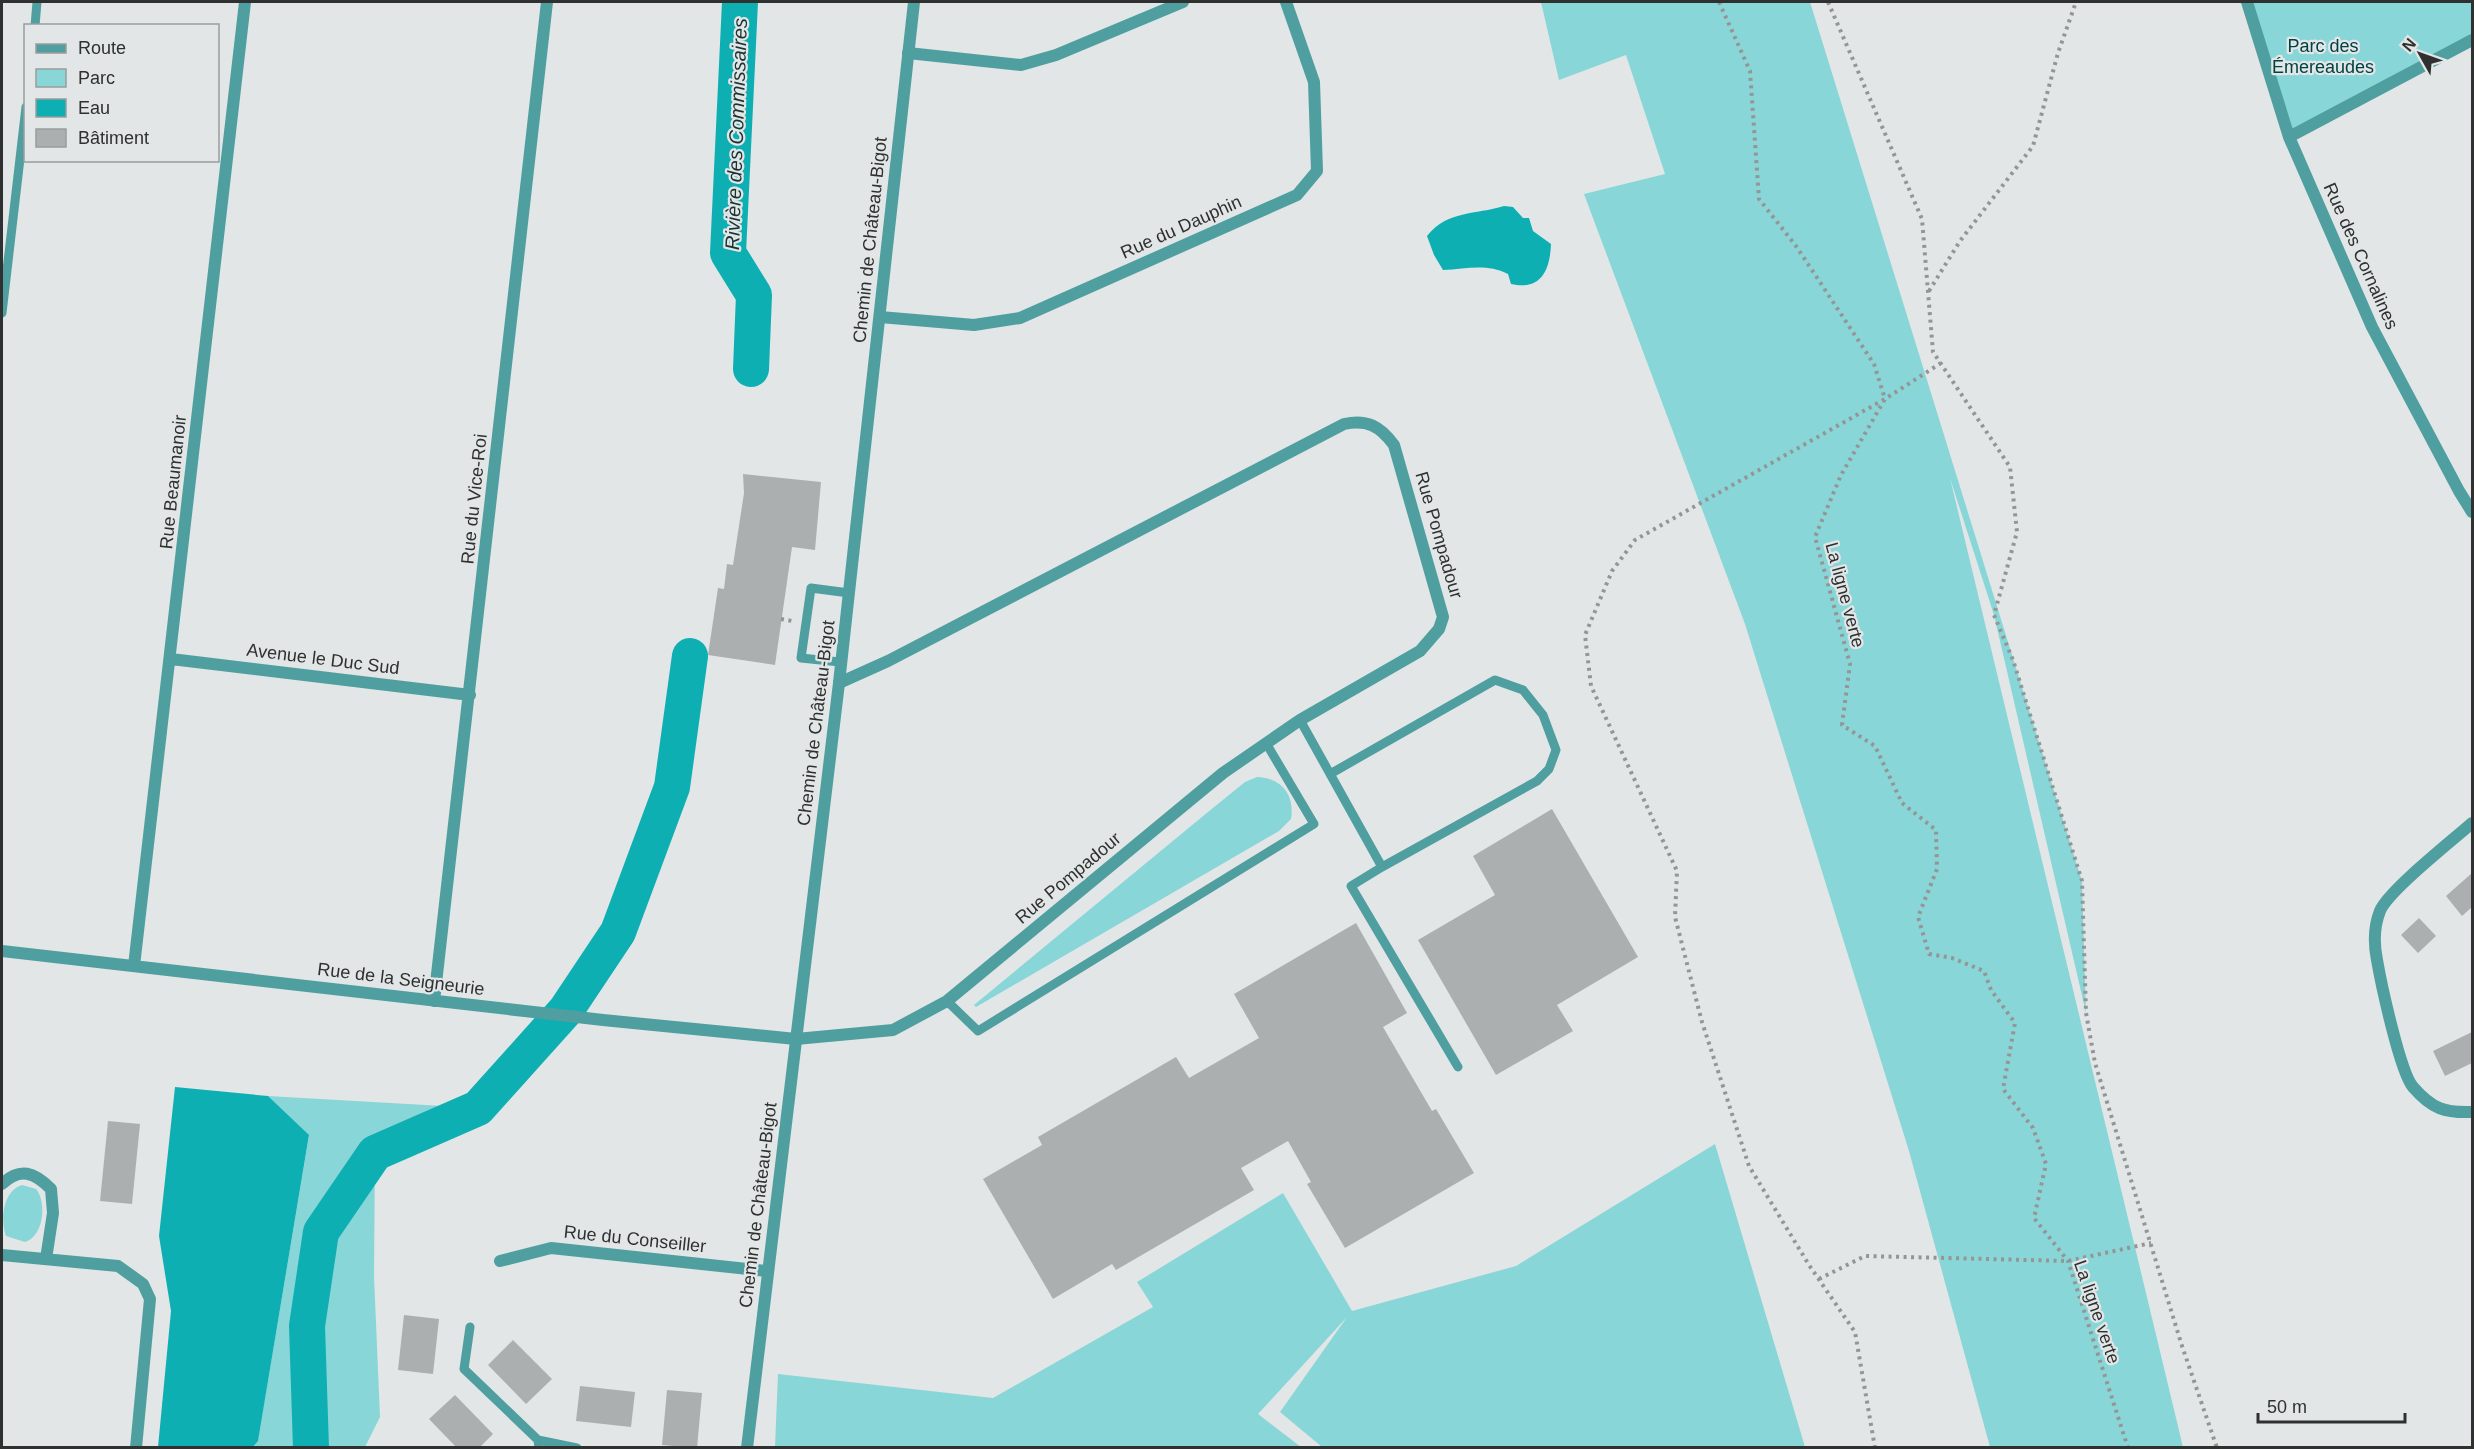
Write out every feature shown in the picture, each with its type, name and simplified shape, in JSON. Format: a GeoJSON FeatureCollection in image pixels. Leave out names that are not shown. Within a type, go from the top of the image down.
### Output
{"type":"FeatureCollection","features":[{"type":"Feature","properties":{"kind":"street","name":"Rue Beaumanoir"},"geometry":{"type":"LineString","coordinates":[[134,966],[245,2]]}},
{"type":"Feature","properties":{"kind":"street","name":"Rue du Vice-Roi"},"geometry":{"type":"LineString","coordinates":[[434,1001],[547,2]]}},
{"type":"Feature","properties":{"kind":"street","name":"Chemin de Château-Bigot"},"geometry":{"type":"LineString","coordinates":[[747,1448],[840,683],[840,662],[914,2]]}},
{"type":"Feature","properties":{"kind":"street"},"geometry":{"type":"LineString","coordinates":[[908,53],[1021,65],[1056,55],[1183,2]]}},
{"type":"Feature","properties":{"kind":"street","name":"Rue du Dauphin"},"geometry":{"type":"LineString","coordinates":[[879,317],[974,325],[1020,318],[1297,195],[1317,171],[1314,82],[1286,2]]}},
{"type":"Feature","properties":{"kind":"street","name":"Rue des Cornalines"},"geometry":{"type":"LineString","coordinates":[[2247,2],[2289,137],[2372,327],[2472,512]]}},
{"type":"Feature","properties":{"kind":"street"},"geometry":{"type":"LineString","coordinates":[[2289,137],[2472,40]]}},
{"type":"Feature","properties":{"kind":"street","name":"Rue Pompadour"},"geometry":{"type":"LineString","coordinates":[[796,1039],[893,1030],[948,1001],[1223,772],[1300,720],[1420,651],[1439,629],[1443,617],[1394,445],[1384,431],[1359,421],[1344,424],[888,661],[840,683]]}},
{"type":"Feature","properties":{"kind":"street","name":"Avenue le Duc Sud"},"geometry":{"type":"LineString","coordinates":[[171,659],[470,695]]}},
{"type":"Feature","properties":{"kind":"street"},"geometry":{"type":"LineString","coordinates":[[2472,823],[2395,892],[2381,909],[2375,932],[2376,959],[2411,1085],[2428,1102],[2449,1113],[2472,1112]]}},
{"type":"Feature","properties":{"kind":"street","name":"Rue de la Seigneurie"},"geometry":{"type":"LineString","coordinates":[[2,951],[603,1020],[796,1039]]}},
{"type":"Feature","properties":{"kind":"street"},"geometry":{"type":"LineString","coordinates":[[2,1184],[13,1174],[30,1174],[51,1189],[53,1213],[46,1259]]}},
{"type":"Feature","properties":{"kind":"street","name":"Rue du Conseiller"},"geometry":{"type":"LineString","coordinates":[[500,1261],[551,1248],[767,1271]]}},
{"type":"Feature","properties":{"kind":"street"},"geometry":{"type":"LineString","coordinates":[[2,1255],[118,1266],[143,1284],[150,1299],[139,1438],[136,1448]]}},
{"type":"Feature","properties":{"kind":"lane"},"geometry":{"type":"LineString","coordinates":[[35,24],[37,2]]}},
{"type":"Feature","properties":{"kind":"lane"},"geometry":{"type":"LineString","coordinates":[[2,313],[24,124]]}},
{"type":"Feature","properties":{"kind":"lane"},"geometry":{"type":"LineString","coordinates":[[840,662],[801,658],[811,588],[849,593]]}},
{"type":"Feature","properties":{"kind":"lane"},"geometry":{"type":"LineString","coordinates":[[1330,774],[1495,680],[1523,690],[1543,715],[1556,750],[1549,769],[1537,781],[1351,886],[1458,1066]]}},
{"type":"Feature","properties":{"kind":"lane"},"geometry":{"type":"LineString","coordinates":[[1300,720],[1382,867]]}},
{"type":"Feature","properties":{"kind":"lane"},"geometry":{"type":"LineString","coordinates":[[948,1001],[978,1031],[1314,824],[1266,743]]}},
{"type":"Feature","properties":{"kind":"lane"},"geometry":{"type":"LineString","coordinates":[[470,1327],[464,1370],[539,1444],[577,1448]]}},
{"type":"Feature","properties":{"kind":"path"},"geometry":{"type":"LineString","coordinates":[[1719,2],[1750,71],[1760,199],[1796,246],[1874,364],[1885,399]]}},
{"type":"Feature","properties":{"kind":"path"},"geometry":{"type":"LineString","coordinates":[[1828,2],[1922,219],[1933,351],[2010,467],[2017,532],[1994,615],[2013,660],[2082,881],[2086,1013],[2095,1063],[2217,1448]]}},
{"type":"Feature","properties":{"kind":"path"},"geometry":{"type":"LineString","coordinates":[[1928,292],[1960,241],[2033,146],[2058,53],[2076,2]]}},
{"type":"Feature","properties":{"kind":"path"},"geometry":{"type":"LineString","coordinates":[[1875,1448],[1855,1332],[1819,1279],[1749,1166],[1702,1022],[1675,917],[1677,871],[1591,686],[1585,635],[1612,571],[1635,540],[1885,399],[1941,363]]}},
{"type":"Feature","properties":{"kind":"path","name":"La ligne verte"},"geometry":{"type":"LineString","coordinates":[[1885,399],[1841,475],[1815,537],[1850,664],[1842,725],[1875,746],[1902,803],[1936,830],[1937,869],[1918,917],[1929,954],[1952,958],[1984,971],[1991,990],[2015,1023],[2003,1089],[2033,1128],[2046,1164],[2034,1218],[2068,1260],[2128,1448]]}},
{"type":"Feature","properties":{"kind":"path"},"geometry":{"type":"LineString","coordinates":[[1819,1279],[1865,1256],[2068,1260],[2151,1243]]}},
{"type":"Feature","properties":{"kind":"green space"},"geometry":{"type":"Polygon","coordinates":[[[1541,2],[1810,2],[2082,881],[2086,1013],[1994,615],[1950,478],[2183,1447],[1990,1447],[1909,1151],[1745,624],[1584,194],[1665,174],[1626,55],[1559,80],[1541,2]]]}},
{"type":"Feature","properties":{"kind":"green space","name":"Parc des Émereaudes"},"geometry":{"type":"Polygon","coordinates":[[[2247,2],[2472,2],[2472,38],[2289,137],[2247,2]]]}},
{"type":"Feature","properties":{"kind":"green space"},"geometry":{"type":"Polygon","coordinates":[[[1257,777],[1280,784],[1289,795],[1291,819],[1279,831],[976,1007],[974,1005],[1245,782],[1257,777]]]}},
{"type":"Feature","properties":{"kind":"green space"},"geometry":{"type":"Polygon","coordinates":[[[268,1096],[478,1108],[375,1153],[374,1276],[380,1417],[365,1447],[253,1448],[258,1440],[309,1136],[268,1096]]]}},
{"type":"Feature","properties":{"kind":"green space"},"geometry":{"type":"Polygon","coordinates":[[[1715,1144],[1805,1447],[1322,1447],[1280,1412],[1347,1317],[1258,1414],[1301,1447],[775,1447],[778,1374],[993,1398],[1153,1307],[1137,1282],[1283,1193],[1352,1311],[1516,1266],[1715,1144]]]}},
{"type":"Feature","properties":{"kind":"green space"},"geometry":{"type":"Polygon","coordinates":[[[22,1185],[36,1189],[42,1202],[40,1226],[31,1239],[25,1242],[6,1236],[3,1222],[7,1199],[16,1188],[22,1185]]]}},
{"type":"Feature","properties":{"kind":"water"},"geometry":{"type":"Polygon","coordinates":[[[1504,206],[1513,207],[1523,218],[1529,218],[1533,231],[1551,244],[1549,262],[1542,276],[1537,281],[1522,285],[1511,284],[1508,274],[1492,269],[1443,270],[1427,236],[1453,217],[1504,206]]]}},
{"type":"Feature","properties":{"kind":"water"},"geometry":{"type":"Polygon","coordinates":[[[175,1087],[268,1096],[309,1135],[258,1441],[253,1447],[158,1447],[171,1311],[159,1236],[175,1087]]]}},
{"type":"Feature","properties":{"kind":"building"},"geometry":{"type":"Polygon","coordinates":[[[743,474],[821,482],[815,550],[792,547],[775,665],[708,655],[718,588],[724,589],[727,564],[733,565],[744,493],[743,474]]]}},
{"type":"Feature","properties":{"kind":"building"},"geometry":{"type":"Polygon","coordinates":[[[1552,809],[1638,957],[1557,1005],[1573,1031],[1496,1075],[1418,940],[1495,895],[1473,856],[1552,809]]]}},
{"type":"Feature","properties":{"kind":"building"},"geometry":{"type":"Polygon","coordinates":[[[2472,873],[2472,907],[2462,916],[2446,896],[2472,873]]]}},
{"type":"Feature","properties":{"kind":"building"},"geometry":{"type":"Polygon","coordinates":[[[2419,918],[2436,936],[2418,953],[2401,935],[2419,918]]]}},
{"type":"Feature","properties":{"kind":"building"},"geometry":{"type":"Polygon","coordinates":[[[1356,923],[1407,1013],[1383,1027],[1432,1111],[1436,1109],[1474,1173],[1345,1248],[1307,1184],[1311,1182],[1288,1141],[1241,1168],[1254,1190],[1116,1270],[1112,1264],[1053,1299],[983,1179],[1042,1145],[1038,1137],[1176,1057],[1189,1078],[1259,1038],[1234,994],[1356,923]]]}},
{"type":"Feature","properties":{"kind":"building"},"geometry":{"type":"Polygon","coordinates":[[[2472,1032],[2472,1063],[2445,1076],[2433,1051],[2472,1032]]]}},
{"type":"Feature","properties":{"kind":"building"},"geometry":{"type":"Polygon","coordinates":[[[108,1121],[140,1124],[132,1204],[100,1201],[108,1121]]]}},
{"type":"Feature","properties":{"kind":"building"},"geometry":{"type":"Polygon","coordinates":[[[404,1315],[439,1319],[433,1374],[398,1370],[404,1315]]]}},
{"type":"Feature","properties":{"kind":"building"},"geometry":{"type":"Polygon","coordinates":[[[513,1340],[552,1379],[526,1404],[488,1365],[513,1340]]]}},
{"type":"Feature","properties":{"kind":"building"},"geometry":{"type":"Polygon","coordinates":[[[580,1386],[635,1392],[631,1427],[576,1421],[580,1386]]]}},
{"type":"Feature","properties":{"kind":"building"},"geometry":{"type":"Polygon","coordinates":[[[667,1390],[702,1393],[697,1448],[662,1445],[667,1390]]]}},
{"type":"Feature","properties":{"kind":"building"},"geometry":{"type":"Polygon","coordinates":[[[455,1395],[493,1434],[479,1448],[457,1448],[429,1419],[455,1395]]]}},
{"type":"Feature","properties":{"kind":"waterway","name":"Rivière des Commissaires"},"geometry":{"type":"LineString","coordinates":[[740,2],[728,253],[754,295],[751,369]]}},
{"type":"Feature","properties":{"kind":"waterway","name":"Rivière des Commissaires"},"geometry":{"type":"LineString","coordinates":[[311,1448],[307,1326],[321,1232],[375,1153],[478,1108],[566,1010],[618,932],[672,787],[690,656]]}}]}
